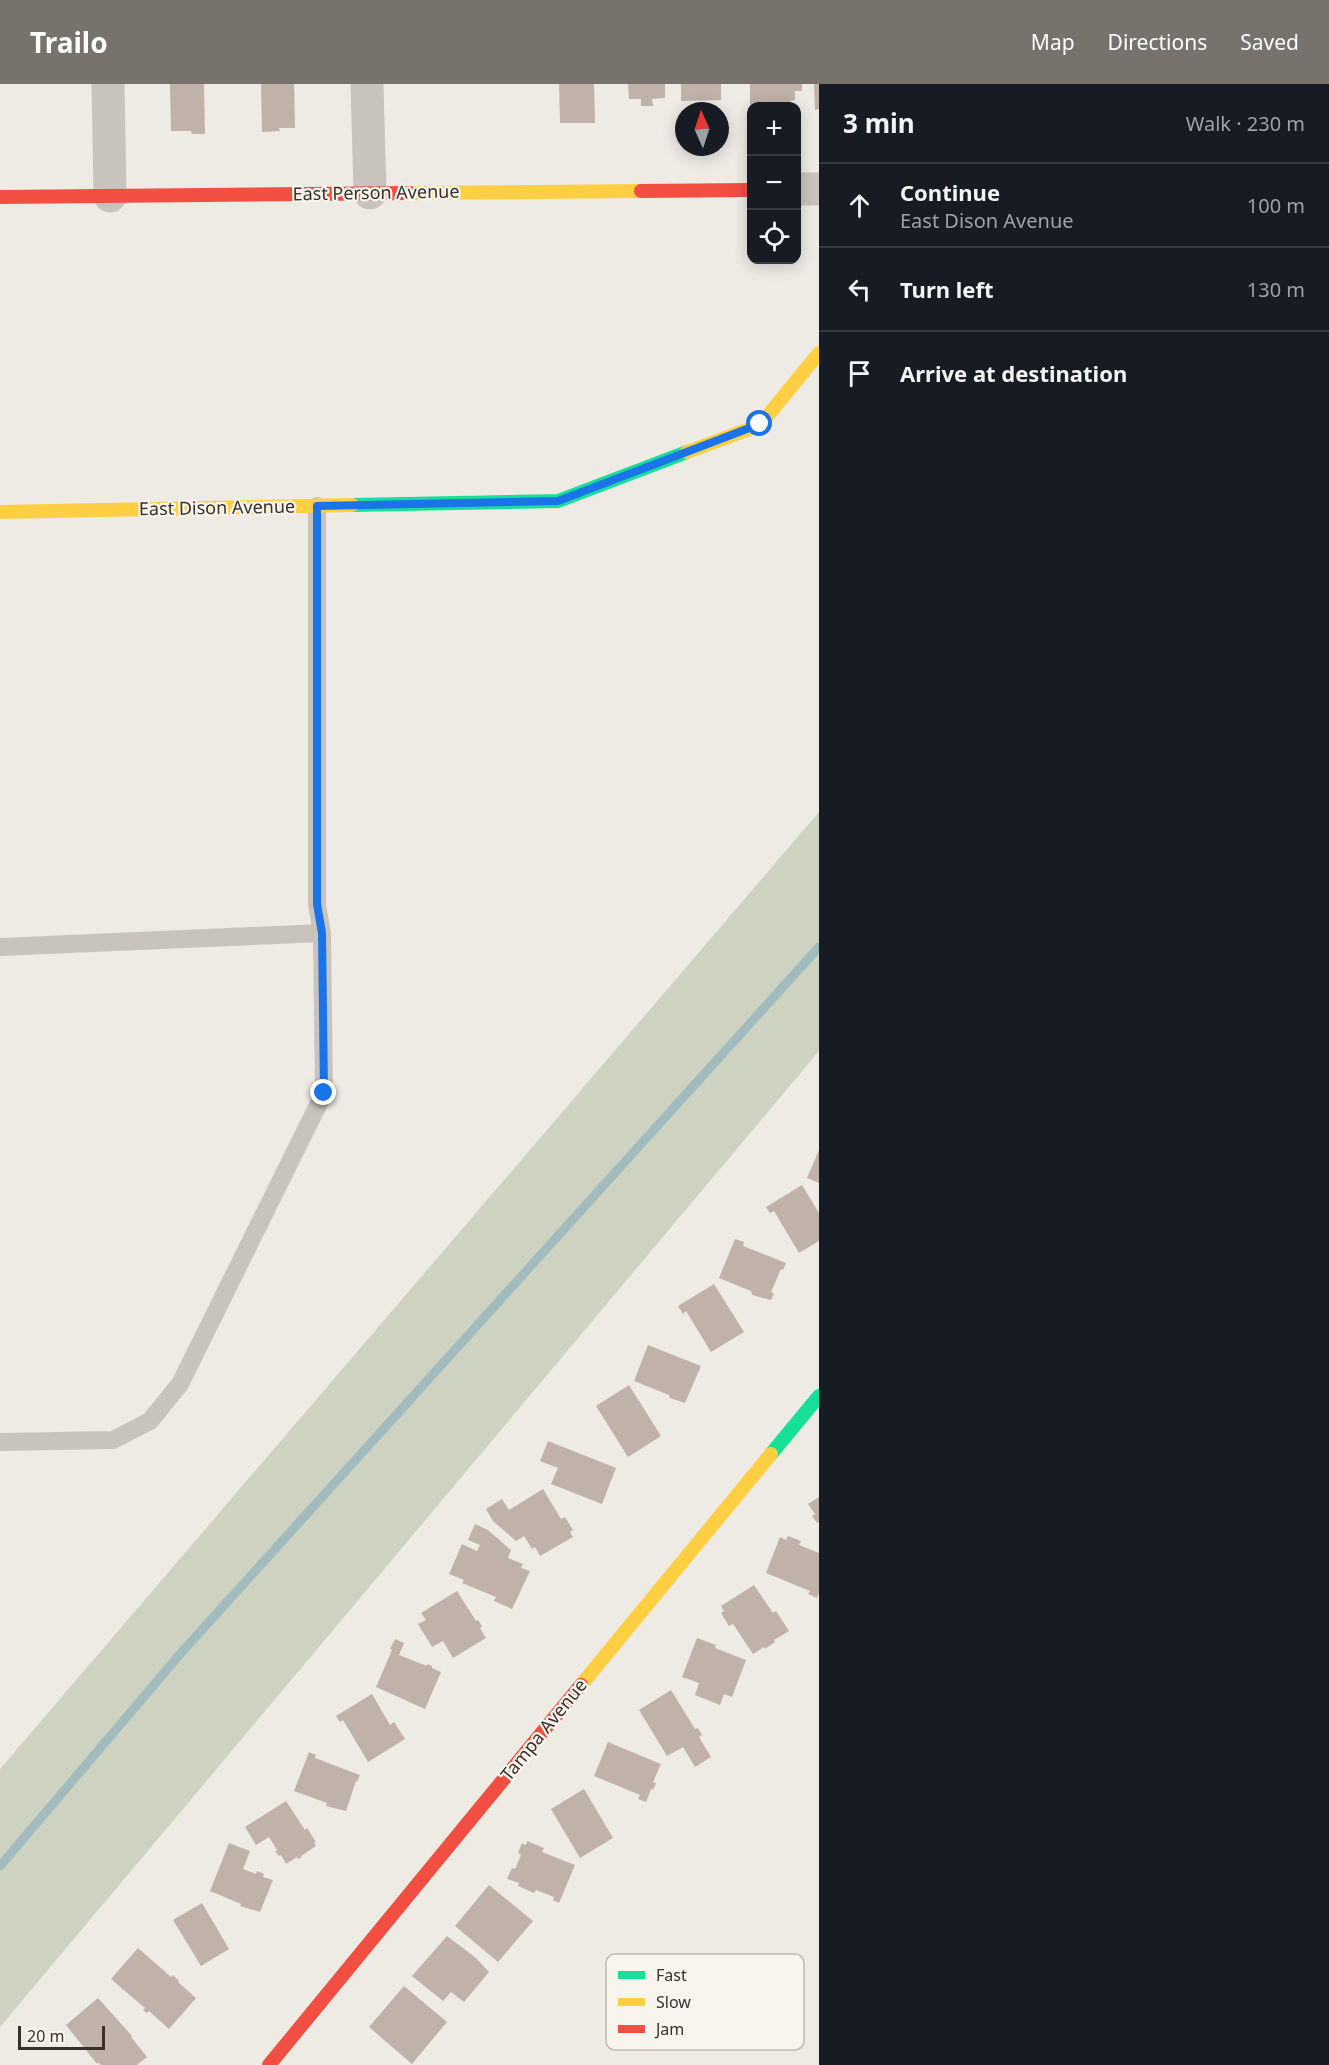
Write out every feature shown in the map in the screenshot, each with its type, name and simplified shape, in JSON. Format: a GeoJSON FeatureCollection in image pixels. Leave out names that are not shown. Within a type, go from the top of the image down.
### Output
{"type":"FeatureCollection","features":[{"type":"Feature","properties":{"kind":"street"},"geometry":{"type":"LineString","coordinates":[[108,84],[110,196]]}},
{"type":"Feature","properties":{"kind":"street"},"geometry":{"type":"LineString","coordinates":[[367,84],[370,193]]}},
{"type":"Feature","properties":{"kind":"street","name":"East Person Avenue"},"geometry":{"type":"LineString","coordinates":[[0,197],[747,189]]}},
{"type":"Feature","properties":{"kind":"street"},"geometry":{"type":"LineString","coordinates":[[801,189],[819,189]]}},
{"type":"Feature","properties":{"kind":"street","name":"East Dison Avenue"},"geometry":{"type":"LineString","coordinates":[[0,512],[558,501],[760,424],[819,353]]}},
{"type":"Feature","properties":{"kind":"street","name":"Tampa Avenue"},"geometry":{"type":"LineString","coordinates":[[269,2065],[819,1396]]}},
{"type":"Feature","properties":{"kind":"lane"},"geometry":{"type":"LineString","coordinates":[[0,1442],[113,1440],[150,1421],[180,1384],[324,1093],[322,933],[317,904],[317,506]]}},
{"type":"Feature","properties":{"kind":"lane"},"geometry":{"type":"LineString","coordinates":[[0,947],[322,933]]}},
{"type":"Feature","properties":{"kind":"green space"},"geometry":{"type":"Polygon","coordinates":[[[819,812],[819,1051],[0,2027],[0,1769],[819,812]]]}},
{"type":"Feature","properties":{"kind":"building"},"geometry":{"type":"Polygon","coordinates":[[[170,84],[204,84],[205,134],[171,131],[170,84]]]}},
{"type":"Feature","properties":{"kind":"building"},"geometry":{"type":"Polygon","coordinates":[[[261,84],[294,84],[295,128],[279,128],[280,131],[262,132],[261,84]]]}},
{"type":"Feature","properties":{"kind":"building"},"geometry":{"type":"Polygon","coordinates":[[[559,84],[594,84],[595,123],[560,123],[559,84]]]}},
{"type":"Feature","properties":{"kind":"building"},"geometry":{"type":"Polygon","coordinates":[[[628,84],[665,84],[665,98],[652,99],[653,106],[641,106],[641,99],[629,99],[628,84]]]}},
{"type":"Feature","properties":{"kind":"building"},"geometry":{"type":"Polygon","coordinates":[[[681,84],[721,84],[721,100],[681,101],[681,84]]]}},
{"type":"Feature","properties":{"kind":"building"},"geometry":{"type":"Polygon","coordinates":[[[750,84],[802,84],[802,91],[795,91],[795,100],[790,102],[750,102],[750,84]]]}},
{"type":"Feature","properties":{"kind":"building"},"geometry":{"type":"Polygon","coordinates":[[[814,84],[819,84],[819,109],[815,110],[814,84]]]}},
{"type":"Feature","properties":{"kind":"building"},"geometry":{"type":"Polygon","coordinates":[[[819,1150],[819,1183],[807,1178],[819,1150]]]}},
{"type":"Feature","properties":{"kind":"building"},"geometry":{"type":"Polygon","coordinates":[[[802,1185],[819,1213],[819,1241],[799,1253],[774,1211],[770,1213],[766,1207],[802,1185]]]}},
{"type":"Feature","properties":{"kind":"building"},"geometry":{"type":"Polygon","coordinates":[[[735,1239],[744,1242],[743,1246],[786,1263],[771,1292],[774,1293],[771,1300],[752,1295],[751,1291],[719,1278],[735,1239]]]}},
{"type":"Feature","properties":{"kind":"building"},"geometry":{"type":"Polygon","coordinates":[[[714,1284],[744,1332],[711,1352],[686,1311],[683,1314],[678,1306],[714,1284]]]}},
{"type":"Feature","properties":{"kind":"building"},"geometry":{"type":"Polygon","coordinates":[[[648,1345],[701,1366],[685,1403],[634,1381],[648,1345]]]}},
{"type":"Feature","properties":{"kind":"building"},"geometry":{"type":"Polygon","coordinates":[[[629,1385],[661,1436],[628,1457],[596,1406],[629,1385]]]}},
{"type":"Feature","properties":{"kind":"building"},"geometry":{"type":"Polygon","coordinates":[[[548,1441],[616,1468],[602,1504],[551,1484],[558,1468],[540,1461],[548,1441]]]}},
{"type":"Feature","properties":{"kind":"building"},"geometry":{"type":"Polygon","coordinates":[[[543,1489],[561,1519],[565,1517],[573,1530],[570,1532],[573,1537],[540,1556],[535,1547],[532,1549],[524,1536],[516,1541],[493,1521],[486,1509],[502,1499],[509,1510],[543,1489]]]}},
{"type":"Feature","properties":{"kind":"building"},"geometry":{"type":"Polygon","coordinates":[[[819,1497],[819,1522],[817,1523],[812,1516],[815,1514],[808,1504],[819,1497]]]}},
{"type":"Feature","properties":{"kind":"building"},"geometry":{"type":"Polygon","coordinates":[[[475,1524],[488,1530],[511,1550],[508,1558],[523,1564],[521,1568],[530,1571],[512,1609],[494,1601],[496,1597],[462,1583],[464,1580],[449,1574],[462,1544],[477,1551],[480,1545],[468,1540],[475,1524]]]}},
{"type":"Feature","properties":{"kind":"building"},"geometry":{"type":"Polygon","coordinates":[[[788,1536],[801,1541],[799,1545],[819,1553],[817,1598],[808,1594],[810,1591],[766,1573],[780,1537],[786,1540],[788,1536]]]}},
{"type":"Feature","properties":{"kind":"building"},"geometry":{"type":"Polygon","coordinates":[[[754,1585],[773,1613],[776,1611],[789,1631],[765,1649],[764,1647],[753,1654],[733,1624],[729,1626],[721,1613],[724,1611],[721,1606],[754,1585]]]}},
{"type":"Feature","properties":{"kind":"building"},"geometry":{"type":"Polygon","coordinates":[[[457,1591],[476,1621],[478,1620],[482,1626],[480,1628],[486,1638],[453,1658],[443,1641],[432,1647],[418,1624],[426,1620],[421,1613],[457,1591]]]}},
{"type":"Feature","properties":{"kind":"building"},"geometry":{"type":"Polygon","coordinates":[[[697,1638],[746,1660],[732,1697],[724,1694],[720,1705],[695,1695],[699,1683],[682,1677],[697,1638]]]}},
{"type":"Feature","properties":{"kind":"building"},"geometry":{"type":"Polygon","coordinates":[[[395,1639],[404,1643],[399,1655],[432,1666],[441,1672],[425,1709],[376,1687],[395,1639]]]}},
{"type":"Feature","properties":{"kind":"building"},"geometry":{"type":"Polygon","coordinates":[[[671,1690],[695,1729],[698,1728],[702,1735],[699,1737],[711,1757],[695,1767],[683,1747],[667,1756],[639,1710],[671,1690]]]}},
{"type":"Feature","properties":{"kind":"building"},"geometry":{"type":"Polygon","coordinates":[[[372,1694],[390,1725],[394,1722],[405,1739],[368,1762],[343,1720],[340,1722],[336,1716],[372,1694]]]}},
{"type":"Feature","properties":{"kind":"building"},"geometry":{"type":"Polygon","coordinates":[[[608,1742],[661,1764],[653,1782],[656,1783],[646,1802],[638,1799],[640,1795],[594,1776],[608,1742]]]}},
{"type":"Feature","properties":{"kind":"building"},"geometry":{"type":"Polygon","coordinates":[[[309,1752],[316,1755],[315,1758],[360,1775],[346,1811],[326,1806],[327,1803],[294,1791],[309,1752]]]}},
{"type":"Feature","properties":{"kind":"building"},"geometry":{"type":"Polygon","coordinates":[[[584,1789],[613,1838],[580,1858],[551,1809],[584,1789]]]}},
{"type":"Feature","properties":{"kind":"building"},"geometry":{"type":"Polygon","coordinates":[[[286,1801],[305,1830],[307,1828],[316,1846],[302,1857],[298,1859],[297,1857],[286,1864],[281,1855],[279,1856],[275,1851],[277,1850],[269,1837],[256,1845],[245,1827],[286,1801]]]}},
{"type":"Feature","properties":{"kind":"building"},"geometry":{"type":"Polygon","coordinates":[[[527,1841],[544,1848],[542,1852],[575,1865],[559,1903],[553,1900],[554,1897],[536,1890],[534,1893],[518,1886],[519,1883],[507,1879],[512,1868],[515,1869],[521,1855],[518,1853],[522,1843],[526,1845],[527,1841]]]}},
{"type":"Feature","properties":{"kind":"building"},"geometry":{"type":"Polygon","coordinates":[[[229,1843],[250,1851],[243,1869],[256,1874],[257,1871],[264,1874],[263,1877],[273,1880],[260,1912],[240,1906],[241,1904],[210,1891],[229,1843]]]}},
{"type":"Feature","properties":{"kind":"building"},"geometry":{"type":"Polygon","coordinates":[[[489,1885],[533,1921],[498,1962],[455,1926],[489,1885]]]}},
{"type":"Feature","properties":{"kind":"building"},"geometry":{"type":"Polygon","coordinates":[[[202,1903],[229,1949],[201,1966],[173,1920],[202,1903]]]}},
{"type":"Feature","properties":{"kind":"building"},"geometry":{"type":"Polygon","coordinates":[[[447,1936],[476,1958],[489,1972],[464,2002],[451,1992],[443,2001],[412,1976],[447,1936]]]}},
{"type":"Feature","properties":{"kind":"building"},"geometry":{"type":"Polygon","coordinates":[[[138,1948],[171,1977],[173,1975],[196,1998],[169,2029],[149,2011],[147,2013],[143,2010],[145,2008],[111,1979],[138,1948]]]}},
{"type":"Feature","properties":{"kind":"building"},"geometry":{"type":"Polygon","coordinates":[[[404,1986],[447,2022],[412,2064],[369,2027],[404,1986]]]}},
{"type":"Feature","properties":{"kind":"building"},"geometry":{"type":"Polygon","coordinates":[[[98,1998],[132,2036],[147,2057],[137,2065],[101,2065],[98,2062],[97,2064],[66,2025],[98,1998]]]}},
{"type":"Feature","properties":{"kind":"waterway"},"geometry":{"type":"LineString","coordinates":[[0,1866],[181,1653],[819,947]]}},
{"type":"Feature","properties":{"kind":"traffic: fast"},"geometry":{"type":"LineString","coordinates":[[352,505],[558,501],[687,452]]}},
{"type":"Feature","properties":{"kind":"traffic: fast"},"geometry":{"type":"LineString","coordinates":[[771,1454],[819,1396]]}},
{"type":"Feature","properties":{"kind":"traffic: slow"},"geometry":{"type":"LineString","coordinates":[[410,193],[641,191]]}},
{"type":"Feature","properties":{"kind":"traffic: slow"},"geometry":{"type":"LineString","coordinates":[[687,452],[760,425],[819,353]]}},
{"type":"Feature","properties":{"kind":"traffic: slow"},"geometry":{"type":"LineString","coordinates":[[0,512],[352,505]]}},
{"type":"Feature","properties":{"kind":"traffic: slow"},"geometry":{"type":"LineString","coordinates":[[581,1685],[771,1454]]}},
{"type":"Feature","properties":{"kind":"traffic: jam"},"geometry":{"type":"LineString","coordinates":[[641,191],[747,190]]}},
{"type":"Feature","properties":{"kind":"traffic: jam"},"geometry":{"type":"LineString","coordinates":[[0,197],[410,193]]}},
{"type":"Feature","properties":{"kind":"traffic: jam"},"geometry":{"type":"LineString","coordinates":[[269,2065],[581,1685]]}},
{"type":"Feature","properties":{"kind":"route"},"geometry":{"type":"LineString","coordinates":[[324,1093],[322,933],[317,904],[317,506],[558,501],[760,424]]}}]}
